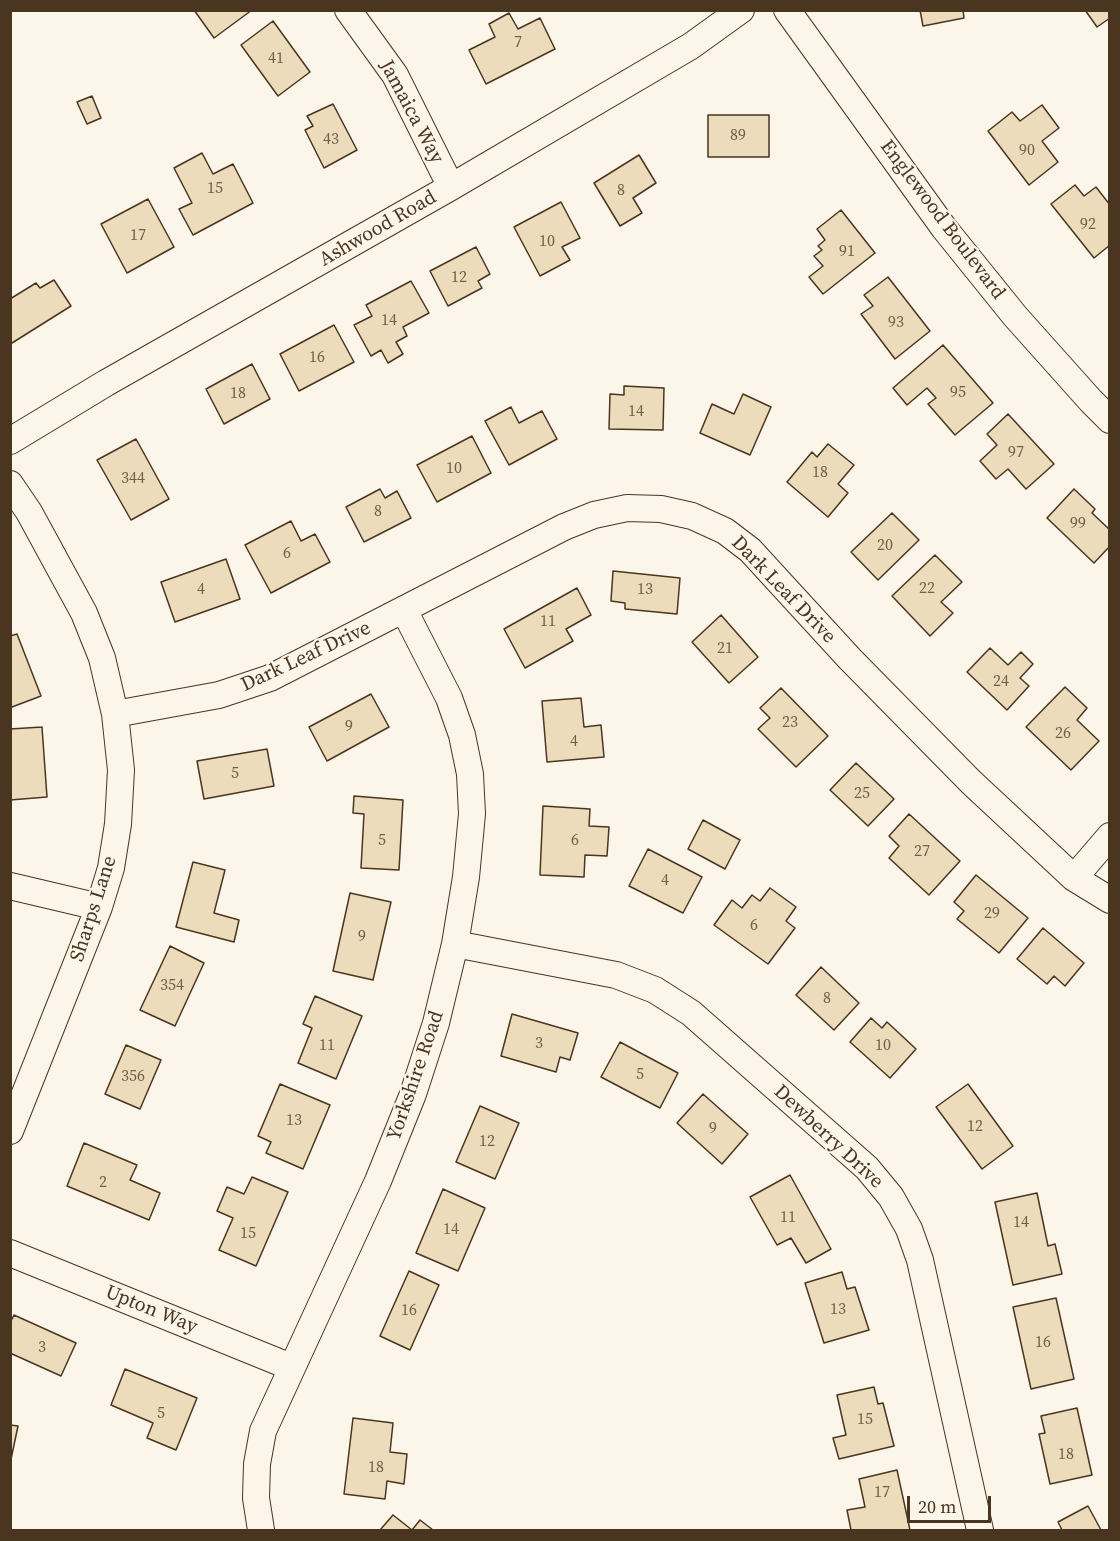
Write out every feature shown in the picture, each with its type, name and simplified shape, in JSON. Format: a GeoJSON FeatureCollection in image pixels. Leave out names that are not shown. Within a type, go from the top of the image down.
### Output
{"type":"FeatureCollection","features":[{"type":"Feature","properties":{"kind":"street","name":"Jamaica Way"},"geometry":{"type":"LineString","coordinates":[[348,10],[395,75],[451,187]]}},
{"type":"Feature","properties":{"kind":"street","name":"Ashwood Road"},"geometry":{"type":"LineString","coordinates":[[10,441],[116,377],[451,187],[691,46],[741,10]]}},
{"type":"Feature","properties":{"kind":"street","name":"Englewood Boulevard"},"geometry":{"type":"LineString","coordinates":[[787,10],[944,228],[1015,316],[1110,420]]}},
{"type":"Feature","properties":{"kind":"street","name":"Sharps Lane"},"geometry":{"type":"LineString","coordinates":[[10,484],[29,512],[84,613],[102,657],[116,714],[121,770],[118,824],[111,868],[99,907],[10,1131]]}},
{"type":"Feature","properties":{"kind":"street","name":"Dark Leaf Drive"},"geometry":{"type":"LineString","coordinates":[[116,714],[219,695],[270,678],[564,527],[594,514],[627,508],[661,509],[692,516],[725,531],[750,550],[850,659],[971,782],[1074,878],[1110,900]]}},
{"type":"Feature","properties":{"kind":"street","name":"Yorkshire Road"},"geometry":{"type":"LineString","coordinates":[[261,1530],[256,1498],[256,1464],[263,1431],[378,1180],[413,1094],[436,1023],[455,944],[466,877],[472,814],[470,774],[462,735],[449,698],[404,610]]}},
{"type":"Feature","properties":{"kind":"street"},"geometry":{"type":"LineString","coordinates":[[1074,878],[1110,836]]}},
{"type":"Feature","properties":{"kind":"street"},"geometry":{"type":"LineString","coordinates":[[10,886],[99,907]]}},
{"type":"Feature","properties":{"kind":"street","name":"Dewberry Drive"},"geometry":{"type":"LineString","coordinates":[[455,944],[615,975],[655,990],[690,1013],[867,1168],[891,1197],[909,1229],[920,1260],[980,1530]]}},
{"type":"Feature","properties":{"kind":"street","name":"Upton Way"},"geometry":{"type":"LineString","coordinates":[[10,1253],[291,1367]]}},
{"type":"Feature","properties":{"kind":"building"},"geometry":{"type":"Polygon","coordinates":[[[194,10],[252,10],[214,38],[194,10]]]}},
{"type":"Feature","properties":{"kind":"building"},"geometry":{"type":"Polygon","coordinates":[[[920,10],[963,10],[964,18],[923,26],[920,10]]]}},
{"type":"Feature","properties":{"kind":"building"},"geometry":{"type":"Polygon","coordinates":[[[1085,10],[1110,10],[1110,18],[1097,27],[1085,10]]]}},
{"type":"Feature","properties":{"kind":"building"},"geometry":{"type":"Polygon","coordinates":[[[509,13],[518,29],[540,18],[555,49],[486,84],[469,50],[495,37],[489,24],[509,13]]]}},
{"type":"Feature","properties":{"kind":"building"},"geometry":{"type":"Polygon","coordinates":[[[273,21],[310,72],[278,96],[241,45],[273,21]]]}},
{"type":"Feature","properties":{"kind":"building"},"geometry":{"type":"Polygon","coordinates":[[[92,96],[101,118],[87,124],[77,102],[92,96]]]}},
{"type":"Feature","properties":{"kind":"building"},"geometry":{"type":"Polygon","coordinates":[[[333,104],[357,150],[324,168],[305,130],[313,126],[307,116],[333,104]]]}},
{"type":"Feature","properties":{"kind":"building"},"geometry":{"type":"Polygon","coordinates":[[[1042,105],[1059,128],[1042,141],[1058,162],[1029,185],[988,131],[1012,112],[1020,121],[1042,105]]]}},
{"type":"Feature","properties":{"kind":"building"},"geometry":{"type":"Polygon","coordinates":[[[708,115],[769,115],[769,157],[708,157],[708,115]]]}},
{"type":"Feature","properties":{"kind":"building"},"geometry":{"type":"Polygon","coordinates":[[[202,153],[213,174],[233,164],[253,203],[193,235],[179,209],[192,203],[174,168],[202,153]]]}},
{"type":"Feature","properties":{"kind":"building"},"geometry":{"type":"Polygon","coordinates":[[[639,155],[656,183],[633,198],[642,213],[620,226],[594,183],[639,155]]]}},
{"type":"Feature","properties":{"kind":"building"},"geometry":{"type":"Polygon","coordinates":[[[1075,185],[1084,196],[1096,187],[1110,205],[1110,245],[1094,258],[1051,204],[1075,185]]]}},
{"type":"Feature","properties":{"kind":"building"},"geometry":{"type":"Polygon","coordinates":[[[148,199],[174,247],[127,273],[101,224],[148,199]]]}},
{"type":"Feature","properties":{"kind":"building"},"geometry":{"type":"Polygon","coordinates":[[[561,202],[580,238],[562,247],[570,260],[540,276],[514,227],[561,202]]]}},
{"type":"Feature","properties":{"kind":"building"},"geometry":{"type":"Polygon","coordinates":[[[841,210],[875,253],[823,294],[809,277],[823,266],[814,256],[822,250],[818,246],[825,240],[817,229],[841,210]]]}},
{"type":"Feature","properties":{"kind":"building"},"geometry":{"type":"Polygon","coordinates":[[[476,247],[490,274],[478,281],[482,288],[448,306],[430,271],[476,247]]]}},
{"type":"Feature","properties":{"kind":"building"},"geometry":{"type":"Polygon","coordinates":[[[888,277],[930,331],[895,359],[861,314],[873,306],[864,295],[888,277]]]}},
{"type":"Feature","properties":{"kind":"building"},"geometry":{"type":"Polygon","coordinates":[[[54,280],[71,306],[12,343],[10,341],[10,299],[36,283],[40,288],[54,280]]]}},
{"type":"Feature","properties":{"kind":"building"},"geometry":{"type":"Polygon","coordinates":[[[411,281],[429,313],[403,327],[407,336],[396,342],[403,354],[388,363],[381,350],[371,356],[354,325],[372,316],[366,305],[411,281]]]}},
{"type":"Feature","properties":{"kind":"building"},"geometry":{"type":"Polygon","coordinates":[[[334,325],[354,362],[299,391],[280,354],[334,325]]]}},
{"type":"Feature","properties":{"kind":"building"},"geometry":{"type":"Polygon","coordinates":[[[943,345],[993,403],[955,435],[928,404],[936,398],[927,388],[907,405],[893,388],[943,345]]]}},
{"type":"Feature","properties":{"kind":"building"},"geometry":{"type":"Polygon","coordinates":[[[252,364],[270,399],[224,424],[206,389],[252,364]]]}},
{"type":"Feature","properties":{"kind":"building"},"geometry":{"type":"Polygon","coordinates":[[[624,386],[664,388],[663,430],[609,429],[610,394],[624,395],[624,386]]]}},
{"type":"Feature","properties":{"kind":"building"},"geometry":{"type":"Polygon","coordinates":[[[743,394],[771,407],[750,455],[700,433],[712,404],[734,414],[743,394]]]}},
{"type":"Feature","properties":{"kind":"building"},"geometry":{"type":"Polygon","coordinates":[[[511,407],[519,423],[542,411],[557,439],[509,465],[485,421],[511,407]]]}},
{"type":"Feature","properties":{"kind":"building"},"geometry":{"type":"Polygon","coordinates":[[[1008,414],[1054,464],[1026,489],[1008,469],[996,479],[980,461],[997,445],[987,434],[1008,414]]]}},
{"type":"Feature","properties":{"kind":"building"},"geometry":{"type":"Polygon","coordinates":[[[472,436],[491,473],[437,502],[417,465],[472,436]]]}},
{"type":"Feature","properties":{"kind":"building"},"geometry":{"type":"Polygon","coordinates":[[[136,439],[169,499],[131,520],[97,460],[136,439]]]}},
{"type":"Feature","properties":{"kind":"building"},"geometry":{"type":"Polygon","coordinates":[[[828,444],[854,465],[838,484],[848,493],[828,517],[787,482],[812,452],[817,457],[828,444]]]}},
{"type":"Feature","properties":{"kind":"building"},"geometry":{"type":"Polygon","coordinates":[[[380,489],[385,498],[397,491],[411,518],[364,542],[346,507],[380,489]]]}},
{"type":"Feature","properties":{"kind":"building"},"geometry":{"type":"Polygon","coordinates":[[[1074,489],[1095,509],[1092,513],[1110,530],[1110,546],[1094,563],[1047,518],[1074,489]]]}},
{"type":"Feature","properties":{"kind":"building"},"geometry":{"type":"Polygon","coordinates":[[[892,513],[919,540],[878,580],[851,552],[892,513]]]}},
{"type":"Feature","properties":{"kind":"building"},"geometry":{"type":"Polygon","coordinates":[[[291,521],[301,541],[315,534],[330,562],[271,593],[245,545],[291,521]]]}},
{"type":"Feature","properties":{"kind":"building"},"geometry":{"type":"Polygon","coordinates":[[[935,555],[962,582],[941,602],[953,613],[930,636],[892,596],[935,555]]]}},
{"type":"Feature","properties":{"kind":"building"},"geometry":{"type":"Polygon","coordinates":[[[226,559],[240,599],[175,622],[161,582],[226,559]]]}},
{"type":"Feature","properties":{"kind":"building"},"geometry":{"type":"Polygon","coordinates":[[[613,571],[680,578],[677,614],[625,609],[625,603],[611,601],[613,571]]]}},
{"type":"Feature","properties":{"kind":"building"},"geometry":{"type":"Polygon","coordinates":[[[577,588],[591,615],[566,629],[573,641],[525,668],[504,629],[577,588]]]}},
{"type":"Feature","properties":{"kind":"building"},"geometry":{"type":"Polygon","coordinates":[[[721,615],[758,657],[729,683],[692,642],[721,615]]]}},
{"type":"Feature","properties":{"kind":"building"},"geometry":{"type":"Polygon","coordinates":[[[17,634],[41,696],[12,707],[10,703],[10,636],[17,634]]]}},
{"type":"Feature","properties":{"kind":"building"},"geometry":{"type":"Polygon","coordinates":[[[990,648],[1008,665],[1021,652],[1033,664],[1020,678],[1029,686],[1007,710],[967,672],[990,648]]]}},
{"type":"Feature","properties":{"kind":"building"},"geometry":{"type":"Polygon","coordinates":[[[1065,687],[1087,708],[1077,720],[1099,741],[1071,770],[1026,727],[1065,687]]]}},
{"type":"Feature","properties":{"kind":"building"},"geometry":{"type":"Polygon","coordinates":[[[781,688],[828,736],[796,767],[758,729],[770,718],[760,708],[781,688]]]}},
{"type":"Feature","properties":{"kind":"building"},"geometry":{"type":"Polygon","coordinates":[[[371,694],[389,727],[327,761],[309,727],[371,694]]]}},
{"type":"Feature","properties":{"kind":"building"},"geometry":{"type":"Polygon","coordinates":[[[581,698],[584,727],[601,725],[604,757],[547,762],[542,701],[581,698]]]}},
{"type":"Feature","properties":{"kind":"building"},"geometry":{"type":"Polygon","coordinates":[[[42,727],[47,797],[10,800],[10,729],[42,727]]]}},
{"type":"Feature","properties":{"kind":"building"},"geometry":{"type":"Polygon","coordinates":[[[267,749],[274,786],[204,799],[197,761],[267,749]]]}},
{"type":"Feature","properties":{"kind":"building"},"geometry":{"type":"Polygon","coordinates":[[[856,763],[894,799],[868,826],[830,790],[856,763]]]}},
{"type":"Feature","properties":{"kind":"building"},"geometry":{"type":"Polygon","coordinates":[[[354,796],[403,800],[399,870],[361,868],[364,814],[353,813],[354,796]]]}},
{"type":"Feature","properties":{"kind":"building"},"geometry":{"type":"Polygon","coordinates":[[[543,806],[590,809],[589,826],[609,827],[607,856],[585,855],[584,877],[540,875],[543,806]]]}},
{"type":"Feature","properties":{"kind":"building"},"geometry":{"type":"Polygon","coordinates":[[[909,814],[960,861],[929,895],[889,858],[899,846],[889,836],[909,814]]]}},
{"type":"Feature","properties":{"kind":"building"},"geometry":{"type":"Polygon","coordinates":[[[703,820],[740,840],[725,869],[688,849],[703,820]]]}},
{"type":"Feature","properties":{"kind":"building"},"geometry":{"type":"Polygon","coordinates":[[[648,849],[702,877],[683,913],[629,886],[648,849]]]}},
{"type":"Feature","properties":{"kind":"building"},"geometry":{"type":"Polygon","coordinates":[[[193,862],[225,870],[214,913],[239,920],[234,942],[176,927],[193,862]]]}},
{"type":"Feature","properties":{"kind":"building"},"geometry":{"type":"Polygon","coordinates":[[[976,875],[1028,918],[999,953],[957,919],[964,911],[954,902],[976,875]]]}},
{"type":"Feature","properties":{"kind":"building"},"geometry":{"type":"Polygon","coordinates":[[[770,888],[796,907],[786,921],[795,928],[768,964],[714,925],[732,900],[742,908],[752,895],[760,901],[770,888]]]}},
{"type":"Feature","properties":{"kind":"building"},"geometry":{"type":"Polygon","coordinates":[[[350,893],[391,902],[373,980],[333,971],[350,893]]]}},
{"type":"Feature","properties":{"kind":"building"},"geometry":{"type":"Polygon","coordinates":[[[1043,928],[1084,963],[1065,986],[1054,976],[1047,984],[1017,959],[1043,928]]]}},
{"type":"Feature","properties":{"kind":"building"},"geometry":{"type":"Polygon","coordinates":[[[170,946],[204,963],[175,1026],[140,1010],[170,946]]]}},
{"type":"Feature","properties":{"kind":"building"},"geometry":{"type":"Polygon","coordinates":[[[821,967],[859,1003],[834,1030],[796,995],[821,967]]]}},
{"type":"Feature","properties":{"kind":"building"},"geometry":{"type":"Polygon","coordinates":[[[315,996],[362,1016],[336,1079],[298,1063],[312,1028],[303,1024],[315,996]]]}},
{"type":"Feature","properties":{"kind":"building"},"geometry":{"type":"Polygon","coordinates":[[[512,1014],[578,1033],[570,1060],[560,1057],[556,1072],[501,1056],[512,1014]]]}},
{"type":"Feature","properties":{"kind":"building"},"geometry":{"type":"Polygon","coordinates":[[[871,1018],[882,1028],[887,1022],[916,1049],[890,1078],[850,1042],[871,1018]]]}},
{"type":"Feature","properties":{"kind":"building"},"geometry":{"type":"Polygon","coordinates":[[[620,1042],[678,1073],[660,1108],[601,1077],[620,1042]]]}},
{"type":"Feature","properties":{"kind":"building"},"geometry":{"type":"Polygon","coordinates":[[[126,1045],[161,1060],[140,1109],[105,1094],[126,1045]]]}},
{"type":"Feature","properties":{"kind":"building"},"geometry":{"type":"Polygon","coordinates":[[[280,1084],[330,1105],[303,1169],[266,1153],[271,1142],[258,1136],[280,1084]]]}},
{"type":"Feature","properties":{"kind":"building"},"geometry":{"type":"Polygon","coordinates":[[[968,1084],[1013,1146],[982,1169],[936,1107],[968,1084]]]}},
{"type":"Feature","properties":{"kind":"building"},"geometry":{"type":"Polygon","coordinates":[[[703,1094],[748,1134],[722,1164],[677,1123],[703,1094]]]}},
{"type":"Feature","properties":{"kind":"building"},"geometry":{"type":"Polygon","coordinates":[[[480,1106],[519,1123],[495,1179],[456,1162],[480,1106]]]}},
{"type":"Feature","properties":{"kind":"building"},"geometry":{"type":"Polygon","coordinates":[[[84,1143],[137,1165],[130,1180],[160,1193],[149,1220],[67,1186],[84,1143]]]}},
{"type":"Feature","properties":{"kind":"building"},"geometry":{"type":"Polygon","coordinates":[[[790,1175],[831,1249],[806,1263],[791,1238],[777,1245],[750,1197],[790,1175]]]}},
{"type":"Feature","properties":{"kind":"building"},"geometry":{"type":"Polygon","coordinates":[[[252,1177],[288,1192],[256,1266],[219,1250],[233,1218],[217,1211],[227,1187],[244,1194],[252,1177]]]}},
{"type":"Feature","properties":{"kind":"building"},"geometry":{"type":"Polygon","coordinates":[[[443,1189],[485,1208],[458,1271],[416,1253],[443,1189]]]}},
{"type":"Feature","properties":{"kind":"building"},"geometry":{"type":"Polygon","coordinates":[[[1037,1193],[1048,1246],[1055,1244],[1062,1274],[1013,1285],[995,1202],[1037,1193]]]}},
{"type":"Feature","properties":{"kind":"building"},"geometry":{"type":"Polygon","coordinates":[[[409,1271],[439,1285],[410,1350],[380,1336],[409,1271]]]}},
{"type":"Feature","properties":{"kind":"building"},"geometry":{"type":"Polygon","coordinates":[[[842,1272],[847,1289],[855,1287],[869,1330],[824,1343],[805,1283],[842,1272]]]}},
{"type":"Feature","properties":{"kind":"building"},"geometry":{"type":"Polygon","coordinates":[[[1056,1298],[1074,1379],[1031,1389],[1013,1307],[1056,1298]]]}},
{"type":"Feature","properties":{"kind":"building"},"geometry":{"type":"Polygon","coordinates":[[[14,1315],[76,1343],[61,1376],[10,1353],[10,1323],[14,1315]]]}},
{"type":"Feature","properties":{"kind":"building"},"geometry":{"type":"Polygon","coordinates":[[[125,1369],[197,1398],[176,1450],[147,1438],[153,1423],[111,1405],[125,1369]]]}},
{"type":"Feature","properties":{"kind":"building"},"geometry":{"type":"Polygon","coordinates":[[[874,1387],[878,1404],[883,1403],[894,1446],[839,1459],[833,1438],[846,1435],[837,1395],[874,1387]]]}},
{"type":"Feature","properties":{"kind":"building"},"geometry":{"type":"Polygon","coordinates":[[[1077,1408],[1092,1475],[1050,1484],[1039,1434],[1045,1433],[1041,1416],[1077,1408]]]}},
{"type":"Feature","properties":{"kind":"building"},"geometry":{"type":"Polygon","coordinates":[[[353,1418],[393,1423],[390,1452],[407,1454],[404,1484],[387,1481],[385,1499],[344,1494],[353,1418]]]}},
{"type":"Feature","properties":{"kind":"building"},"geometry":{"type":"Polygon","coordinates":[[[10,1425],[18,1426],[10,1464],[10,1425]]]}},
{"type":"Feature","properties":{"kind":"building"},"geometry":{"type":"Polygon","coordinates":[[[897,1470],[910,1530],[851,1530],[847,1510],[865,1507],[859,1479],[897,1470]]]}},
{"type":"Feature","properties":{"kind":"building"},"geometry":{"type":"Polygon","coordinates":[[[1088,1506],[1101,1530],[1062,1530],[1058,1522],[1088,1506]]]}},
{"type":"Feature","properties":{"kind":"building"},"geometry":{"type":"Polygon","coordinates":[[[393,1515],[412,1530],[380,1530],[393,1515]]]}},
{"type":"Feature","properties":{"kind":"building"},"geometry":{"type":"Polygon","coordinates":[[[420,1520],[433,1530],[412,1530],[420,1520]]]}}]}
